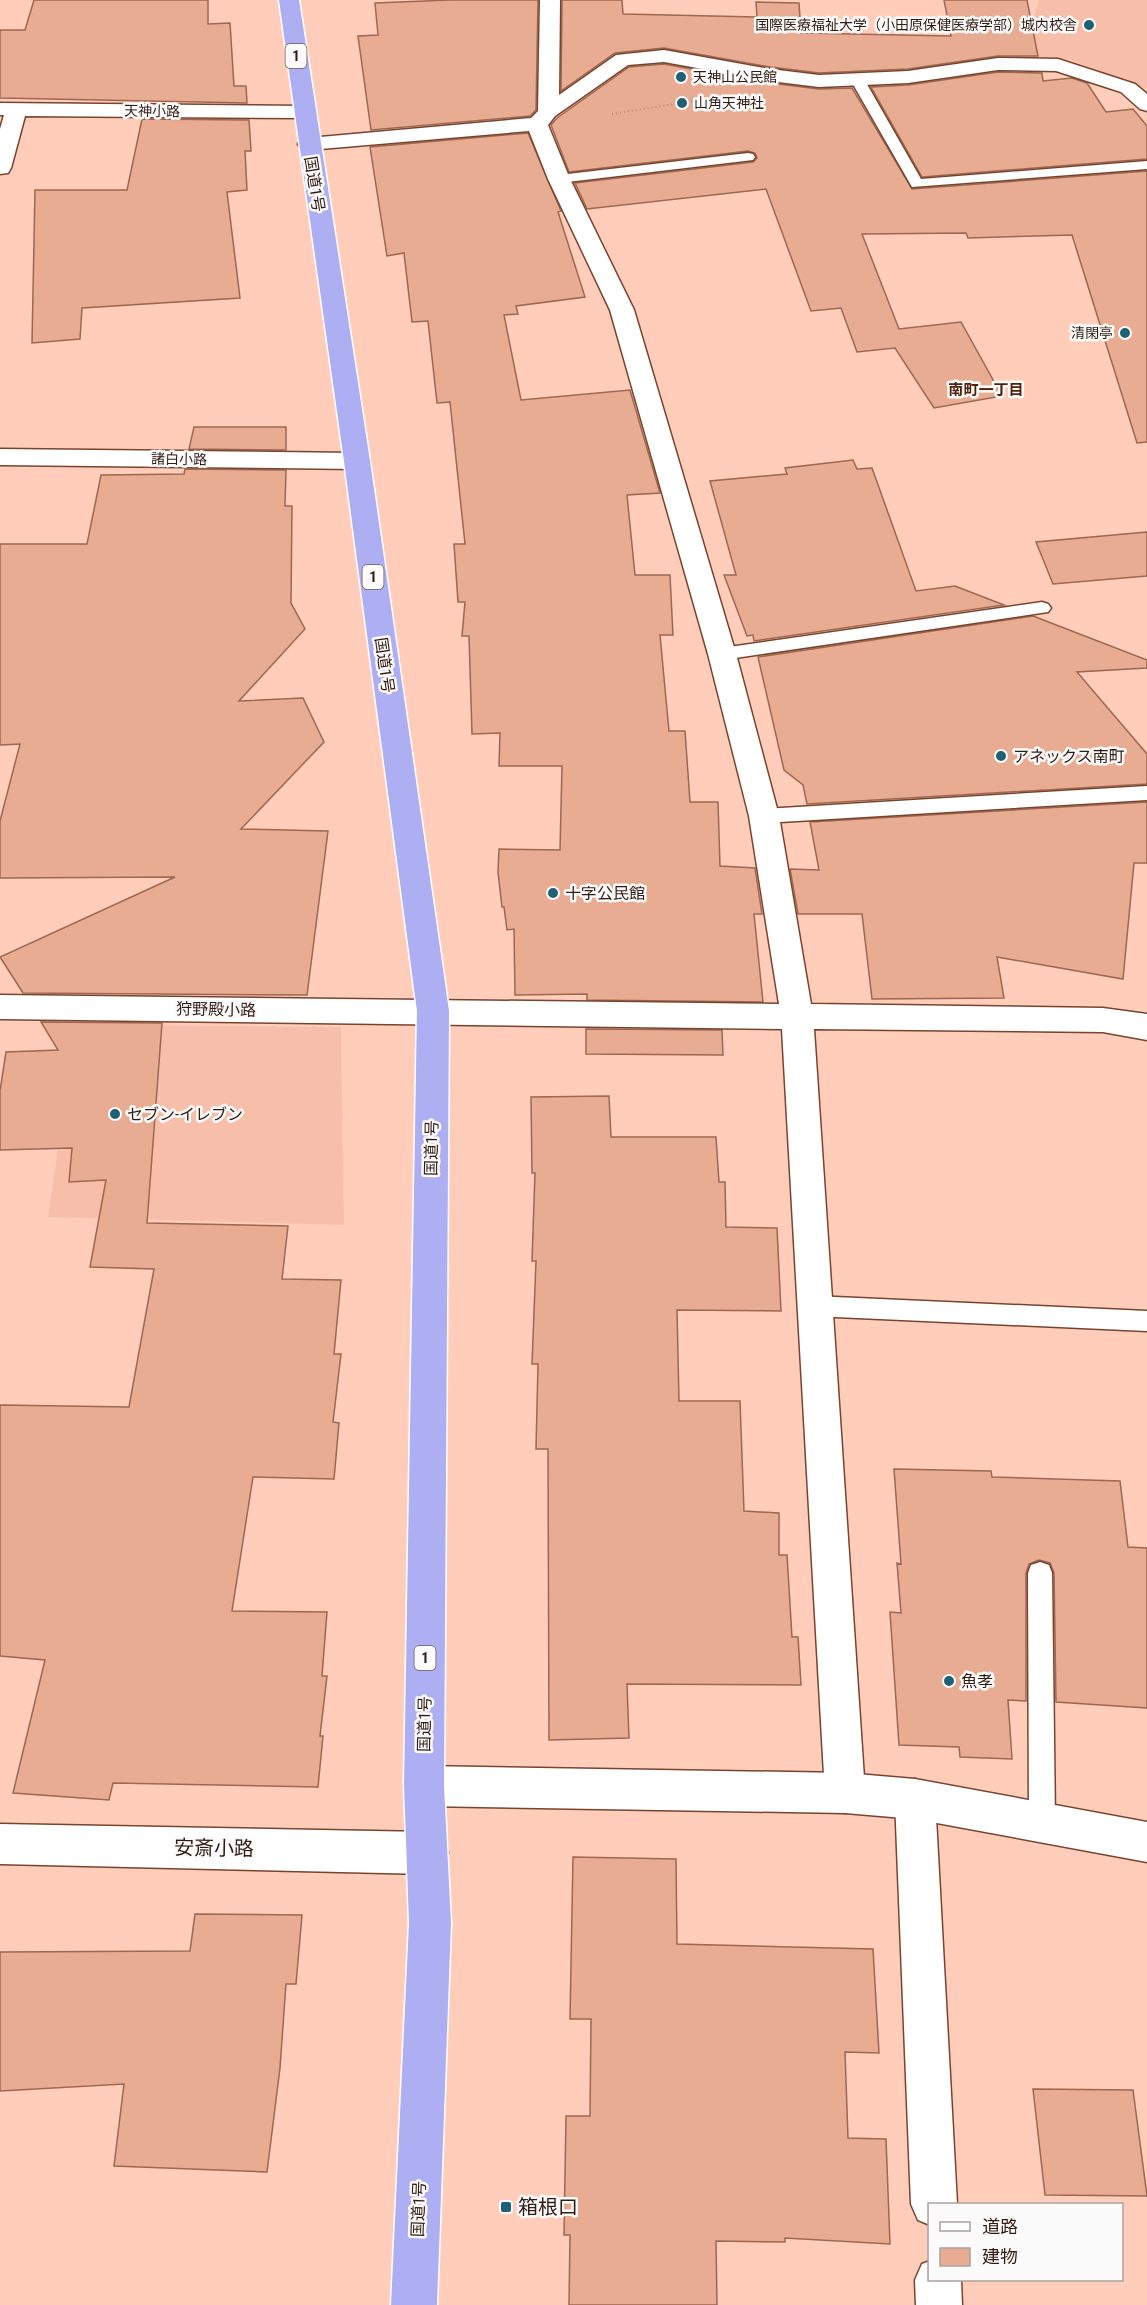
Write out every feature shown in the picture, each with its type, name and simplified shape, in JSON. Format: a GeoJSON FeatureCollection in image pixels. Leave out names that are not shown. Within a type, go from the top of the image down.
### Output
{"type":"FeatureCollection","features":[{"type":"Feature","properties":{"kind":"highway","name":"国道1号"},"geometry":{"type":"LineString","coordinates":[[289,0],[357,461],[433,1011],[424,1786],[430,1923],[414,2305]]}},
{"type":"Feature","properties":{"kind":"street"},"geometry":{"type":"LineString","coordinates":[[550,0],[542,118],[559,179],[622,310],[722,654],[764,816],[797,1016],[813,1306],[845,1793]]}},
{"type":"Feature","properties":{"kind":"street"},"geometry":{"type":"LineString","coordinates":[[309,144],[542,118],[623,59],[664,56],[770,75],[819,81],[908,77],[999,64],[1058,66],[1128,88],[1147,105]]}},
{"type":"Feature","properties":{"kind":"street","name":"天神小路"},"geometry":{"type":"LineString","coordinates":[[8,109],[304,112]]}},
{"type":"Feature","properties":{"kind":"street"},"geometry":{"type":"LineString","coordinates":[[0,168],[8,109]]}},
{"type":"Feature","properties":{"kind":"street","name":"諸白小路"},"geometry":{"type":"LineString","coordinates":[[0,457],[357,461]]}},
{"type":"Feature","properties":{"kind":"street","name":"狩野殿小路"},"geometry":{"type":"LineString","coordinates":[[0,1007],[1103,1020],[1147,1027]]}},
{"type":"Feature","properties":{"kind":"street"},"geometry":{"type":"LineString","coordinates":[[424,1786],[845,1793],[915,1799],[1147,1842]]}},
{"type":"Feature","properties":{"kind":"street"},"geometry":{"type":"LineString","coordinates":[[915,1799],[934,2203]]}},
{"type":"Feature","properties":{"kind":"street","name":"安斎小路"},"geometry":{"type":"LineString","coordinates":[[0,1844],[428,1853]]}},
{"type":"Feature","properties":{"kind":"street"},"geometry":{"type":"LineString","coordinates":[[938,2281],[939,2305]]}},
{"type":"Feature","properties":{"kind":"lane"},"geometry":{"type":"LineString","coordinates":[[857,79],[917,184],[1147,165]]}},
{"type":"Feature","properties":{"kind":"lane"},"geometry":{"type":"LineString","coordinates":[[559,179],[748,157]]}},
{"type":"Feature","properties":{"kind":"lane"},"geometry":{"type":"LineString","coordinates":[[722,654],[1042,608]]}},
{"type":"Feature","properties":{"kind":"lane"},"geometry":{"type":"LineString","coordinates":[[764,816],[1147,793]]}},
{"type":"Feature","properties":{"kind":"lane"},"geometry":{"type":"LineString","coordinates":[[813,1306],[1147,1321]]}},
{"type":"Feature","properties":{"kind":"lane"},"geometry":{"type":"LineString","coordinates":[[1040,1573],[1042,1821]]}},
{"type":"Feature","properties":{"kind":"path"},"geometry":{"type":"LineString","coordinates":[[631,112],[701,100]]}},
{"type":"Feature","properties":{"kind":"shaded area","name":"国際医療福祉大学（小田原保健医療学部）城内校舎"},"geometry":{"type":"Polygon","coordinates":[[[1039,0],[1147,0],[1147,89],[1071,60],[1026,59],[1024,50],[1039,0]]]}},
{"type":"Feature","properties":{"kind":"shaded area"},"geometry":{"type":"Polygon","coordinates":[[[76,1025],[341,1027],[344,1225],[48,1217],[76,1025]]]}},
{"type":"Feature","properties":{"kind":"building"},"geometry":{"type":"Polygon","coordinates":[[[34,0],[208,0],[208,24],[230,23],[234,86],[246,86],[247,103],[0,98],[0,30],[25,30],[34,0]]]}},
{"type":"Feature","properties":{"kind":"building"},"geometry":{"type":"Polygon","coordinates":[[[538,0],[536,110],[530,116],[371,130],[358,36],[378,35],[375,3],[538,0]]]}},
{"type":"Feature","properties":{"kind":"building"},"geometry":{"type":"Polygon","coordinates":[[[562,0],[622,0],[623,14],[757,17],[756,2],[799,3],[801,33],[951,36],[944,0],[1027,0],[1038,56],[998,56],[908,69],[819,73],[770,67],[664,48],[615,53],[561,91],[562,0]]]}},
{"type":"Feature","properties":{"kind":"building"},"geometry":{"type":"Polygon","coordinates":[[[664,64],[770,83],[819,89],[852,88],[912,189],[1147,171],[1147,442],[1137,443],[1072,235],[968,238],[966,233],[862,234],[899,329],[961,322],[1002,396],[934,408],[895,348],[857,352],[841,308],[811,311],[766,189],[587,209],[575,183],[753,162],[757,158],[755,153],[748,151],[569,172],[551,125],[557,118],[629,67],[664,64]]]}},
{"type":"Feature","properties":{"kind":"building"},"geometry":{"type":"Polygon","coordinates":[[[998,72],[1042,73],[1043,81],[1072,78],[1087,83],[1106,112],[1133,109],[1147,126],[1147,159],[922,177],[871,87],[908,85],[998,72]]]}},
{"type":"Feature","properties":{"kind":"building"},"geometry":{"type":"Polygon","coordinates":[[[142,119],[249,120],[251,151],[245,151],[247,190],[227,192],[240,298],[82,308],[80,339],[32,343],[35,190],[127,190],[142,119]]]}},
{"type":"Feature","properties":{"kind":"building"},"geometry":{"type":"Polygon","coordinates":[[[528,133],[561,211],[558,212],[585,297],[516,306],[518,314],[504,315],[521,400],[630,390],[660,493],[627,495],[635,575],[670,575],[673,635],[660,635],[669,731],[685,731],[690,802],[718,802],[720,866],[755,868],[762,914],[754,914],[763,1002],[587,1000],[587,994],[515,995],[514,929],[507,930],[504,907],[502,907],[498,872],[499,849],[560,850],[562,766],[499,766],[500,733],[472,734],[469,636],[462,636],[465,602],[458,602],[454,544],[465,544],[450,402],[437,403],[428,321],[412,322],[404,253],[387,256],[370,147],[528,133]]]}},
{"type":"Feature","properties":{"kind":"building"},"geometry":{"type":"Polygon","coordinates":[[[194,427],[286,427],[286,450],[189,449],[194,427]]]}},
{"type":"Feature","properties":{"kind":"building"},"geometry":{"type":"Polygon","coordinates":[[[853,460],[857,469],[872,468],[916,591],[955,586],[1004,605],[754,641],[753,635],[747,636],[724,575],[736,575],[710,481],[787,474],[785,468],[853,460]]]}},
{"type":"Feature","properties":{"kind":"building"},"geometry":{"type":"Polygon","coordinates":[[[185,469],[286,470],[285,506],[292,506],[291,603],[305,629],[239,701],[303,698],[324,742],[241,829],[328,831],[307,995],[23,993],[0,957],[175,877],[0,878],[0,821],[20,744],[0,745],[0,544],[87,544],[101,475],[184,474],[185,469]]]}},
{"type":"Feature","properties":{"kind":"building"},"geometry":{"type":"Polygon","coordinates":[[[1147,532],[1147,576],[1053,584],[1036,542],[1147,532]]]}},
{"type":"Feature","properties":{"kind":"building"},"geometry":{"type":"Polygon","coordinates":[[[1033,616],[1147,660],[1147,668],[1077,672],[1147,754],[1147,784],[807,804],[803,785],[784,770],[758,657],[1033,616]]]}},
{"type":"Feature","properties":{"kind":"building"},"geometry":{"type":"Polygon","coordinates":[[[1147,802],[1147,863],[1134,863],[1123,979],[997,957],[1004,998],[872,999],[862,914],[798,914],[790,869],[819,870],[810,822],[1147,802]]]}},
{"type":"Feature","properties":{"kind":"building"},"geometry":{"type":"Polygon","coordinates":[[[41,1022],[162,1023],[147,1223],[288,1226],[282,1279],[341,1280],[334,1354],[341,1354],[333,1422],[339,1423],[334,1479],[253,1477],[232,1611],[327,1612],[322,1676],[327,1676],[320,1736],[323,1736],[318,1787],[113,1783],[109,1800],[13,1793],[45,1660],[0,1656],[0,1405],[129,1407],[154,1269],[90,1267],[106,1180],[69,1182],[72,1148],[0,1150],[0,1091],[6,1052],[58,1050],[41,1022]]]}},
{"type":"Feature","properties":{"kind":"building"},"geometry":{"type":"Polygon","coordinates":[[[586,1029],[722,1030],[723,1055],[586,1054],[586,1029]]]}},
{"type":"Feature","properties":{"kind":"building"},"geometry":{"type":"Polygon","coordinates":[[[609,1096],[611,1137],[716,1137],[719,1182],[725,1182],[726,1227],[777,1228],[781,1311],[677,1310],[679,1401],[740,1401],[744,1511],[779,1513],[779,1555],[787,1555],[792,1637],[798,1637],[801,1685],[627,1684],[629,1738],[549,1740],[548,1449],[536,1449],[538,1364],[532,1364],[536,1261],[532,1261],[535,1173],[532,1173],[531,1097],[609,1096]]]}},
{"type":"Feature","properties":{"kind":"building"},"geometry":{"type":"Polygon","coordinates":[[[894,1469],[991,1471],[992,1477],[1120,1481],[1128,1547],[1147,1548],[1147,1708],[1056,1702],[1054,1573],[1050,1563],[1039,1560],[1029,1564],[1026,1573],[1026,1701],[1008,1700],[1012,1759],[960,1757],[959,1747],[899,1745],[890,1612],[901,1613],[897,1563],[901,1564],[894,1469]]]}},
{"type":"Feature","properties":{"kind":"building"},"geometry":{"type":"Polygon","coordinates":[[[573,1857],[676,1859],[677,1944],[873,1949],[879,2053],[845,2052],[848,2138],[886,2139],[890,2244],[785,2238],[785,2242],[716,2241],[717,2305],[569,2305],[570,2235],[564,2235],[566,2116],[590,2116],[591,2019],[570,2019],[573,1857]]]}},
{"type":"Feature","properties":{"kind":"building"},"geometry":{"type":"Polygon","coordinates":[[[195,1914],[302,1915],[296,1984],[286,1984],[280,2068],[267,2172],[114,2166],[124,2084],[0,2091],[0,1952],[190,1951],[195,1914]]]}},
{"type":"Feature","properties":{"kind":"building"},"geometry":{"type":"Polygon","coordinates":[[[1033,2089],[1133,2090],[1147,2196],[1045,2195],[1033,2089]]]}},
{"type":"Feature","properties":{"kind":"place","name":"国際医療福祉大学（小田原保健医療学部）城内校舎"},"geometry":{"type":"Point","coordinates":[1089,25]}},
{"type":"Feature","properties":{"kind":"place","name":"天神山公民館"},"geometry":{"type":"Point","coordinates":[681,77]}},
{"type":"Feature","properties":{"kind":"place","name":"山角天神社"},"geometry":{"type":"Point","coordinates":[682,103]}},
{"type":"Feature","properties":{"kind":"place","name":"清閑亭"},"geometry":{"type":"Point","coordinates":[1125,333]}},
{"type":"Feature","properties":{"kind":"place","name":"アネックス南町"},"geometry":{"type":"Point","coordinates":[1001,756]}},
{"type":"Feature","properties":{"kind":"place","name":"十字公民館"},"geometry":{"type":"Point","coordinates":[553,893]}},
{"type":"Feature","properties":{"kind":"place","name":"セブン-イレブン"},"geometry":{"type":"Point","coordinates":[115,1114]}},
{"type":"Feature","properties":{"kind":"place","name":"魚孝"},"geometry":{"type":"Point","coordinates":[949,1681]}},
{"type":"Feature","properties":{"kind":"place","name":"箱根口"},"geometry":{"type":"Point","coordinates":[506,2207]}},
{"type":"Feature","properties":{"kind":"district","name":"南町一丁目"},"geometry":{"type":"Point","coordinates":[986,390]}}]}
